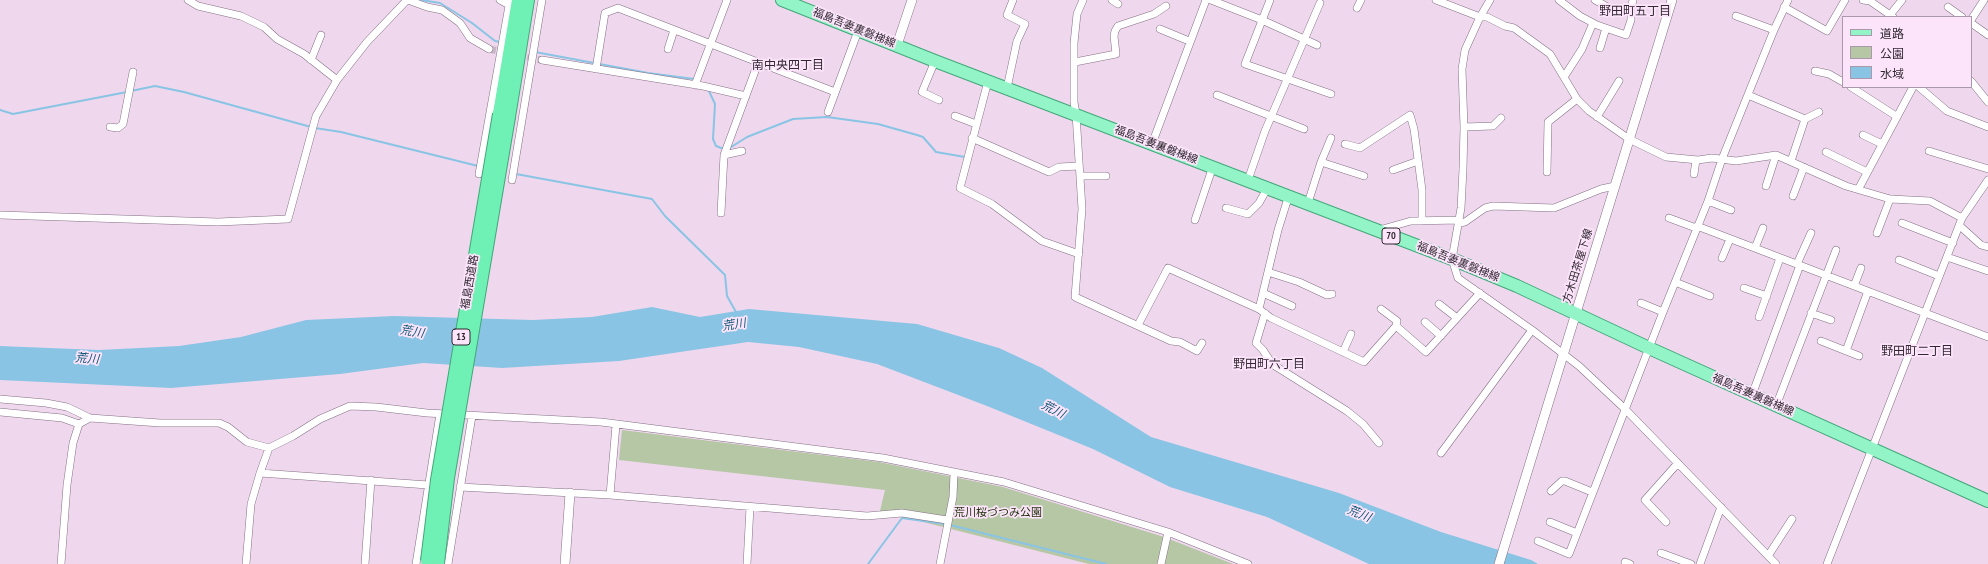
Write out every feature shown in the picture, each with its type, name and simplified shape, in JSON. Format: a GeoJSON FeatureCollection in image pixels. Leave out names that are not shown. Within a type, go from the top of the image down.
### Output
{"type":"FeatureCollection","features":[{"type":"Feature","properties":{"kind":"highway","name":"福島西道路"},"geometry":{"type":"LineString","coordinates":[[432,563],[437,480],[504,116],[528,0]]}},
{"type":"Feature","properties":{"kind":"highway","name":"福島西道路"},"geometry":{"type":"LineString","coordinates":[[504,116],[512,2]]}},
{"type":"Feature","properties":{"kind":"main road","name":"福島吾妻裏磐梯線"},"geometry":{"type":"LineString","coordinates":[[782,0],[935,61],[1308,202],[1517,286],[1776,406],[1988,501]]}},
{"type":"Feature","properties":{"kind":"street"},"geometry":{"type":"LineString","coordinates":[[188,0],[198,6],[241,16],[264,27],[277,39],[311,60],[337,80]]}},
{"type":"Feature","properties":{"kind":"street"},"geometry":{"type":"LineString","coordinates":[[0,215],[218,222],[288,218],[314,122],[337,80],[367,42],[408,0],[427,7],[442,10],[460,22],[470,38],[489,49]]}},
{"type":"Feature","properties":{"kind":"street"},"geometry":{"type":"LineString","coordinates":[[479,174],[512,2],[500,0]]}},
{"type":"Feature","properties":{"kind":"street"},"geometry":{"type":"LineString","coordinates":[[512,180],[542,0]]}},
{"type":"Feature","properties":{"kind":"street"},"geometry":{"type":"LineString","coordinates":[[696,81],[727,0]]}},
{"type":"Feature","properties":{"kind":"street"},"geometry":{"type":"LineString","coordinates":[[897,45],[912,0]]}},
{"type":"Feature","properties":{"kind":"street"},"geometry":{"type":"LineString","coordinates":[[1007,88],[1017,41],[1025,24],[1007,15],[1013,0]]}},
{"type":"Feature","properties":{"kind":"street"},"geometry":{"type":"LineString","coordinates":[[1083,0],[1077,14],[1075,62],[1074,102],[1082,209],[1074,300],[1138,325],[1170,341],[1180,342],[1197,352],[1202,343]]}},
{"type":"Feature","properties":{"kind":"street"},"geometry":{"type":"LineString","coordinates":[[1152,144],[1189,41],[1206,0]]}},
{"type":"Feature","properties":{"kind":"street"},"geometry":{"type":"LineString","coordinates":[[1211,0],[1262,20],[1316,45]]}},
{"type":"Feature","properties":{"kind":"street"},"geometry":{"type":"LineString","coordinates":[[1270,0],[1244,64],[1289,78],[1331,94]]}},
{"type":"Feature","properties":{"kind":"street"},"geometry":{"type":"LineString","coordinates":[[1358,8],[1361,0]]}},
{"type":"Feature","properties":{"kind":"street"},"geometry":{"type":"LineString","coordinates":[[1436,0],[1480,17],[1487,17],[1505,26],[1514,28],[1543,48],[1555,60],[1577,99],[1597,117],[1629,139],[1666,157],[1696,160],[1712,158],[1736,161],[1776,155],[1846,186],[1859,188],[1890,199],[1930,201],[1962,218]]}},
{"type":"Feature","properties":{"kind":"street"},"geometry":{"type":"LineString","coordinates":[[1490,0],[1480,17],[1465,50],[1462,69],[1464,127],[1463,169],[1459,222],[1452,259],[1458,278],[1563,353],[1625,409],[1776,564]]}},
{"type":"Feature","properties":{"kind":"street"},"geometry":{"type":"LineString","coordinates":[[1558,0],[1592,23],[1626,35],[1631,20],[1630,9],[1633,0]]}},
{"type":"Feature","properties":{"kind":"street"},"geometry":{"type":"LineString","coordinates":[[1595,0],[1611,9]]}},
{"type":"Feature","properties":{"kind":"street","name":"方木田茶屋下線"},"geometry":{"type":"LineString","coordinates":[[1499,564],[1672,0]]}},
{"type":"Feature","properties":{"kind":"street"},"geometry":{"type":"LineString","coordinates":[[1538,541],[1568,555],[1708,201],[1722,159],[1774,30],[1788,0]]}},
{"type":"Feature","properties":{"kind":"street"},"geometry":{"type":"LineString","coordinates":[[1784,7],[1827,31],[1845,0]]}},
{"type":"Feature","properties":{"kind":"street"},"geometry":{"type":"LineString","coordinates":[[1863,0],[1870,1],[1889,15],[1902,0]]}},
{"type":"Feature","properties":{"kind":"street"},"geometry":{"type":"LineString","coordinates":[[1972,20],[1984,0]]}},
{"type":"Feature","properties":{"kind":"street"},"geometry":{"type":"LineString","coordinates":[[1248,180],[1320,3]]}},
{"type":"Feature","properties":{"kind":"street"},"geometry":{"type":"LineString","coordinates":[[1075,62],[1116,54],[1114,36],[1118,26],[1154,14],[1166,6]]}},
{"type":"Feature","properties":{"kind":"street"},"geometry":{"type":"LineString","coordinates":[[1948,7],[1961,16]]}},
{"type":"Feature","properties":{"kind":"street"},"geometry":{"type":"LineString","coordinates":[[597,65],[605,13],[618,8],[835,92]]}},
{"type":"Feature","properties":{"kind":"street"},"geometry":{"type":"LineString","coordinates":[[1736,16],[1774,30]]}},
{"type":"Feature","properties":{"kind":"street"},"geometry":{"type":"LineString","coordinates":[[1564,77],[1582,49],[1592,23]]}},
{"type":"Feature","properties":{"kind":"street"},"geometry":{"type":"LineString","coordinates":[[1972,23],[1988,35]]}},
{"type":"Feature","properties":{"kind":"street"},"geometry":{"type":"LineString","coordinates":[[1600,48],[1606,28]]}},
{"type":"Feature","properties":{"kind":"street"},"geometry":{"type":"LineString","coordinates":[[1160,29],[1189,41]]}},
{"type":"Feature","properties":{"kind":"street"},"geometry":{"type":"LineString","coordinates":[[668,49],[674,30]]}},
{"type":"Feature","properties":{"kind":"street"},"geometry":{"type":"LineString","coordinates":[[828,112],[858,31]]}},
{"type":"Feature","properties":{"kind":"street"},"geometry":{"type":"LineString","coordinates":[[311,60],[321,35]]}},
{"type":"Feature","properties":{"kind":"street"},"geometry":{"type":"LineString","coordinates":[[542,60],[597,65],[696,81],[703,86],[746,96]]}},
{"type":"Feature","properties":{"kind":"street"},"geometry":{"type":"LineString","coordinates":[[935,61],[922,92],[939,100]]}},
{"type":"Feature","properties":{"kind":"street"},"geometry":{"type":"LineString","coordinates":[[722,213],[724,155],[758,62]]}},
{"type":"Feature","properties":{"kind":"street"},"geometry":{"type":"LineString","coordinates":[[1815,71],[1829,74],[1842,81]]}},
{"type":"Feature","properties":{"kind":"street"},"geometry":{"type":"LineString","coordinates":[[110,128],[118,128],[123,124],[133,72]]}},
{"type":"Feature","properties":{"kind":"street"},"geometry":{"type":"LineString","coordinates":[[988,81],[960,188],[992,204],[1042,241],[1079,254]]}},
{"type":"Feature","properties":{"kind":"street"},"geometry":{"type":"LineString","coordinates":[[1597,117],[1619,81]]}},
{"type":"Feature","properties":{"kind":"street"},"geometry":{"type":"LineString","coordinates":[[1972,82],[1988,102]]}},
{"type":"Feature","properties":{"kind":"street"},"geometry":{"type":"LineString","coordinates":[[1853,88],[1896,116]]}},
{"type":"Feature","properties":{"kind":"street"},"geometry":{"type":"LineString","coordinates":[[1859,188],[1896,116],[1912,88]]}},
{"type":"Feature","properties":{"kind":"street"},"geometry":{"type":"LineString","coordinates":[[1920,88],[1947,111],[1988,127]]}},
{"type":"Feature","properties":{"kind":"street"},"geometry":{"type":"LineString","coordinates":[[1217,95],[1272,118],[1304,129]]}},
{"type":"Feature","properties":{"kind":"street"},"geometry":{"type":"LineString","coordinates":[[1748,95],[1805,119]]}},
{"type":"Feature","properties":{"kind":"street"},"geometry":{"type":"LineString","coordinates":[[1547,172],[1548,122],[1577,99]]}},
{"type":"Feature","properties":{"kind":"street"},"geometry":{"type":"LineString","coordinates":[[1791,161],[1805,119],[1819,112]]}},
{"type":"Feature","properties":{"kind":"street"},"geometry":{"type":"LineString","coordinates":[[1345,144],[1360,148],[1374,140],[1376,136],[1410,115],[1414,129],[1422,190],[1422,221]]}},
{"type":"Feature","properties":{"kind":"street"},"geometry":{"type":"LineString","coordinates":[[955,116],[976,124]]}},
{"type":"Feature","properties":{"kind":"street"},"geometry":{"type":"LineString","coordinates":[[1464,127],[1493,126],[1500,118]]}},
{"type":"Feature","properties":{"kind":"street"},"geometry":{"type":"LineString","coordinates":[[1863,135],[1882,144]]}},
{"type":"Feature","properties":{"kind":"street"},"geometry":{"type":"LineString","coordinates":[[972,138],[1049,172],[1059,167],[1079,166]]}},
{"type":"Feature","properties":{"kind":"street"},"geometry":{"type":"LineString","coordinates":[[1308,202],[1321,162],[1331,138]]}},
{"type":"Feature","properties":{"kind":"street"},"geometry":{"type":"LineString","coordinates":[[724,155],[733,155],[742,151]]}},
{"type":"Feature","properties":{"kind":"street"},"geometry":{"type":"LineString","coordinates":[[1929,151],[1988,169]]}},
{"type":"Feature","properties":{"kind":"street"},"geometry":{"type":"LineString","coordinates":[[1826,152],[1867,172]]}},
{"type":"Feature","properties":{"kind":"street"},"geometry":{"type":"LineString","coordinates":[[1766,186],[1776,155]]}},
{"type":"Feature","properties":{"kind":"street"},"geometry":{"type":"LineString","coordinates":[[1694,174],[1696,160]]}},
{"type":"Feature","properties":{"kind":"street"},"geometry":{"type":"LineString","coordinates":[[1393,170],[1418,161]]}},
{"type":"Feature","properties":{"kind":"street"},"geometry":{"type":"LineString","coordinates":[[1321,162],[1364,176]]}},
{"type":"Feature","properties":{"kind":"street"},"geometry":{"type":"LineString","coordinates":[[1195,220],[1213,166]]}},
{"type":"Feature","properties":{"kind":"street"},"geometry":{"type":"LineString","coordinates":[[1793,196],[1804,167]]}},
{"type":"Feature","properties":{"kind":"street"},"geometry":{"type":"LineString","coordinates":[[1080,176],[1106,176]]}},
{"type":"Feature","properties":{"kind":"street"},"geometry":{"type":"LineString","coordinates":[[1827,564],[1962,218],[1988,180]]}},
{"type":"Feature","properties":{"kind":"street"},"geometry":{"type":"LineString","coordinates":[[1377,231],[1411,221],[1465,222],[1485,208],[1493,206],[1554,208],[1601,189],[1614,186]]}},
{"type":"Feature","properties":{"kind":"street"},"geometry":{"type":"LineString","coordinates":[[1226,208],[1248,214],[1259,203],[1268,187]]}},
{"type":"Feature","properties":{"kind":"street"},"geometry":{"type":"LineString","coordinates":[[1289,195],[1278,230],[1263,293],[1262,311],[1256,343],[1263,350],[1272,364],[1347,411],[1363,424],[1379,443]]}},
{"type":"Feature","properties":{"kind":"street"},"geometry":{"type":"LineString","coordinates":[[1877,233],[1890,199]]}},
{"type":"Feature","properties":{"kind":"street"},"geometry":{"type":"LineString","coordinates":[[1708,201],[1731,210]]}},
{"type":"Feature","properties":{"kind":"street"},"geometry":{"type":"LineString","coordinates":[[1669,218],[1755,248],[1988,337]]}},
{"type":"Feature","properties":{"kind":"street"},"geometry":{"type":"LineString","coordinates":[[1902,223],[1953,243]]}},
{"type":"Feature","properties":{"kind":"street"},"geometry":{"type":"LineString","coordinates":[[1960,226],[1981,245],[1988,247]]}},
{"type":"Feature","properties":{"kind":"street"},"geometry":{"type":"LineString","coordinates":[[1755,248],[1763,228]]}},
{"type":"Feature","properties":{"kind":"street"},"geometry":{"type":"LineString","coordinates":[[1752,395],[1811,232]]}},
{"type":"Feature","properties":{"kind":"street"},"geometry":{"type":"LineString","coordinates":[[1722,258],[1730,239]]}},
{"type":"Feature","properties":{"kind":"street"},"geometry":{"type":"LineString","coordinates":[[1776,406],[1836,250]]}},
{"type":"Feature","properties":{"kind":"street"},"geometry":{"type":"LineString","coordinates":[[1947,257],[1988,271]]}},
{"type":"Feature","properties":{"kind":"street"},"geometry":{"type":"LineString","coordinates":[[1759,317],[1780,258]]}},
{"type":"Feature","properties":{"kind":"street"},"geometry":{"type":"LineString","coordinates":[[1899,260],[1939,276]]}},
{"type":"Feature","properties":{"kind":"street"},"geometry":{"type":"LineString","coordinates":[[1138,325],[1168,268],[1262,311],[1271,318],[1364,362],[1396,326],[1398,321],[1381,309]]}},
{"type":"Feature","properties":{"kind":"street"},"geometry":{"type":"LineString","coordinates":[[1854,286],[1861,268]]}},
{"type":"Feature","properties":{"kind":"street"},"geometry":{"type":"LineString","coordinates":[[1268,272],[1299,282],[1326,295],[1332,294]]}},
{"type":"Feature","properties":{"kind":"street"},"geometry":{"type":"LineString","coordinates":[[1675,282],[1710,296]]}},
{"type":"Feature","properties":{"kind":"street"},"geometry":{"type":"LineString","coordinates":[[1744,288],[1766,296]]}},
{"type":"Feature","properties":{"kind":"street"},"geometry":{"type":"LineString","coordinates":[[1846,351],[1868,291]]}},
{"type":"Feature","properties":{"kind":"street"},"geometry":{"type":"LineString","coordinates":[[1263,293],[1292,306]]}},
{"type":"Feature","properties":{"kind":"street"},"geometry":{"type":"LineString","coordinates":[[1396,326],[1426,352],[1480,293]]}},
{"type":"Feature","properties":{"kind":"street"},"geometry":{"type":"LineString","coordinates":[[1641,303],[1663,312]]}},
{"type":"Feature","properties":{"kind":"street"},"geometry":{"type":"LineString","coordinates":[[1440,304],[1457,318]]}},
{"type":"Feature","properties":{"kind":"street"},"geometry":{"type":"LineString","coordinates":[[1812,313],[1831,320]]}},
{"type":"Feature","properties":{"kind":"street"},"geometry":{"type":"LineString","coordinates":[[1425,322],[1441,336]]}},
{"type":"Feature","properties":{"kind":"street"},"geometry":{"type":"LineString","coordinates":[[1441,453],[1532,330]]}},
{"type":"Feature","properties":{"kind":"street"},"geometry":{"type":"LineString","coordinates":[[1343,352],[1351,334]]}},
{"type":"Feature","properties":{"kind":"street"},"geometry":{"type":"LineString","coordinates":[[1821,341],[1859,356]]}},
{"type":"Feature","properties":{"kind":"street"},"geometry":{"type":"LineString","coordinates":[[0,399],[46,403],[67,408],[90,418],[160,423],[219,423],[228,427],[247,442],[268,448],[293,436],[320,419],[350,406],[376,407],[440,414],[530,418],[616,425],[883,458],[1004,482],[1168,532],[1248,564]]}},
{"type":"Feature","properties":{"kind":"street"},"geometry":{"type":"LineString","coordinates":[[0,412],[62,418],[79,424]]}},
{"type":"Feature","properties":{"kind":"street"},"geometry":{"type":"LineString","coordinates":[[432,563],[428,485],[440,414]]}},
{"type":"Feature","properties":{"kind":"street"},"geometry":{"type":"LineString","coordinates":[[432,563],[460,487],[472,416]]}},
{"type":"Feature","properties":{"kind":"street"},"geometry":{"type":"LineString","coordinates":[[61,564],[67,485],[74,437],[79,424],[90,418]]}},
{"type":"Feature","properties":{"kind":"street"},"geometry":{"type":"LineString","coordinates":[[610,495],[616,425]]}},
{"type":"Feature","properties":{"kind":"street"},"geometry":{"type":"LineString","coordinates":[[246,564],[251,504],[268,448]]}},
{"type":"Feature","properties":{"kind":"street"},"geometry":{"type":"LineString","coordinates":[[1666,522],[1645,500],[1678,463]]}},
{"type":"Feature","properties":{"kind":"street"},"geometry":{"type":"LineString","coordinates":[[260,473],[428,485]]}},
{"type":"Feature","properties":{"kind":"street"},"geometry":{"type":"LineString","coordinates":[[940,564],[947,520],[953,497],[954,473]]}},
{"type":"Feature","properties":{"kind":"street"},"geometry":{"type":"LineString","coordinates":[[365,564],[372,480]]}},
{"type":"Feature","properties":{"kind":"street"},"geometry":{"type":"LineString","coordinates":[[1551,491],[1562,481],[1565,481],[1592,492]]}},
{"type":"Feature","properties":{"kind":"street"},"geometry":{"type":"LineString","coordinates":[[460,487],[610,495],[868,516],[902,513],[947,520]]}},
{"type":"Feature","properties":{"kind":"street"},"geometry":{"type":"LineString","coordinates":[[564,564],[570,493]]}},
{"type":"Feature","properties":{"kind":"street"},"geometry":{"type":"LineString","coordinates":[[747,564],[750,507]]}},
{"type":"Feature","properties":{"kind":"street"},"geometry":{"type":"LineString","coordinates":[[1700,564],[1721,507]]}},
{"type":"Feature","properties":{"kind":"street"},"geometry":{"type":"LineString","coordinates":[[1768,556],[1792,519]]}},
{"type":"Feature","properties":{"kind":"street"},"geometry":{"type":"LineString","coordinates":[[1550,522],[1577,533]]}},
{"type":"Feature","properties":{"kind":"street"},"geometry":{"type":"LineString","coordinates":[[1161,562],[1168,532]]}},
{"type":"Feature","properties":{"kind":"street"},"geometry":{"type":"LineString","coordinates":[[1661,553],[1691,564]]}},
{"type":"Feature","properties":{"kind":"green space","name":"荒川桜づつみ公園"},"geometry":{"type":"Polygon","coordinates":[[[622,430],[879,462],[1003,487],[1164,537],[1233,564],[1089,564],[880,511],[885,490],[619,460],[622,430]]]}},
{"type":"Feature","properties":{"kind":"water","name":"荒川"},"geometry":{"type":"Polygon","coordinates":[[[652,307],[700,317],[749,309],[917,324],[999,348],[1042,368],[1151,437],[1339,493],[1441,532],[1531,560],[1538,564],[1369,564],[1267,517],[1170,487],[1093,449],[877,364],[799,347],[748,342],[619,361],[502,368],[423,363],[340,374],[171,388],[0,380],[0,346],[99,350],[179,346],[241,337],[306,320],[394,316],[533,320],[592,317],[652,307]]]}},
{"type":"Feature","properties":{"kind":"waterway"},"geometry":{"type":"LineString","coordinates":[[421,0],[440,3],[472,23],[495,41],[500,42]]}},
{"type":"Feature","properties":{"kind":"waterway"},"geometry":{"type":"LineString","coordinates":[[535,52],[648,73],[694,79]]}},
{"type":"Feature","properties":{"kind":"waterway"},"geometry":{"type":"LineString","coordinates":[[131,91],[155,86],[184,92],[311,127]]}},
{"type":"Feature","properties":{"kind":"waterway"},"geometry":{"type":"LineString","coordinates":[[708,89],[715,104],[713,139],[716,146],[724,149]]}},
{"type":"Feature","properties":{"kind":"waterway"},"geometry":{"type":"LineString","coordinates":[[0,110],[13,114],[127,92]]}},
{"type":"Feature","properties":{"kind":"waterway"},"geometry":{"type":"LineString","coordinates":[[728,149],[747,137],[793,119],[827,117],[878,124],[917,135],[923,137],[936,152],[965,157]]}},
{"type":"Feature","properties":{"kind":"waterway"},"geometry":{"type":"LineString","coordinates":[[315,128],[341,132],[478,166]]}},
{"type":"Feature","properties":{"kind":"waterway","name":"荒川"},"geometry":{"type":"LineString","coordinates":[[516,174],[652,199],[665,216],[725,275],[727,296],[736,312]]}},
{"type":"Feature","properties":{"kind":"waterway"},"geometry":{"type":"LineString","coordinates":[[868,564],[902,518],[945,524]]}},
{"type":"Feature","properties":{"kind":"waterway"},"geometry":{"type":"LineString","coordinates":[[950,525],[1106,564]]}},
{"type":"Feature","properties":{"kind":"tunnel"},"geometry":{"type":"LineString","coordinates":[[489,49],[507,53]]}},
{"type":"Feature","properties":{"kind":"tunnel"},"geometry":{"type":"LineString","coordinates":[[517,55],[542,60]]}},
{"type":"Feature","properties":{"kind":"district","name":"野田町五丁目"},"geometry":{"type":"Point","coordinates":[1635,12]}},
{"type":"Feature","properties":{"kind":"district","name":"南中央四丁目"},"geometry":{"type":"Point","coordinates":[788,66]}},
{"type":"Feature","properties":{"kind":"district","name":"野田町二丁目"},"geometry":{"type":"Point","coordinates":[1917,352]}},
{"type":"Feature","properties":{"kind":"district","name":"野田町六丁目"},"geometry":{"type":"Point","coordinates":[1269,365]}}]}
